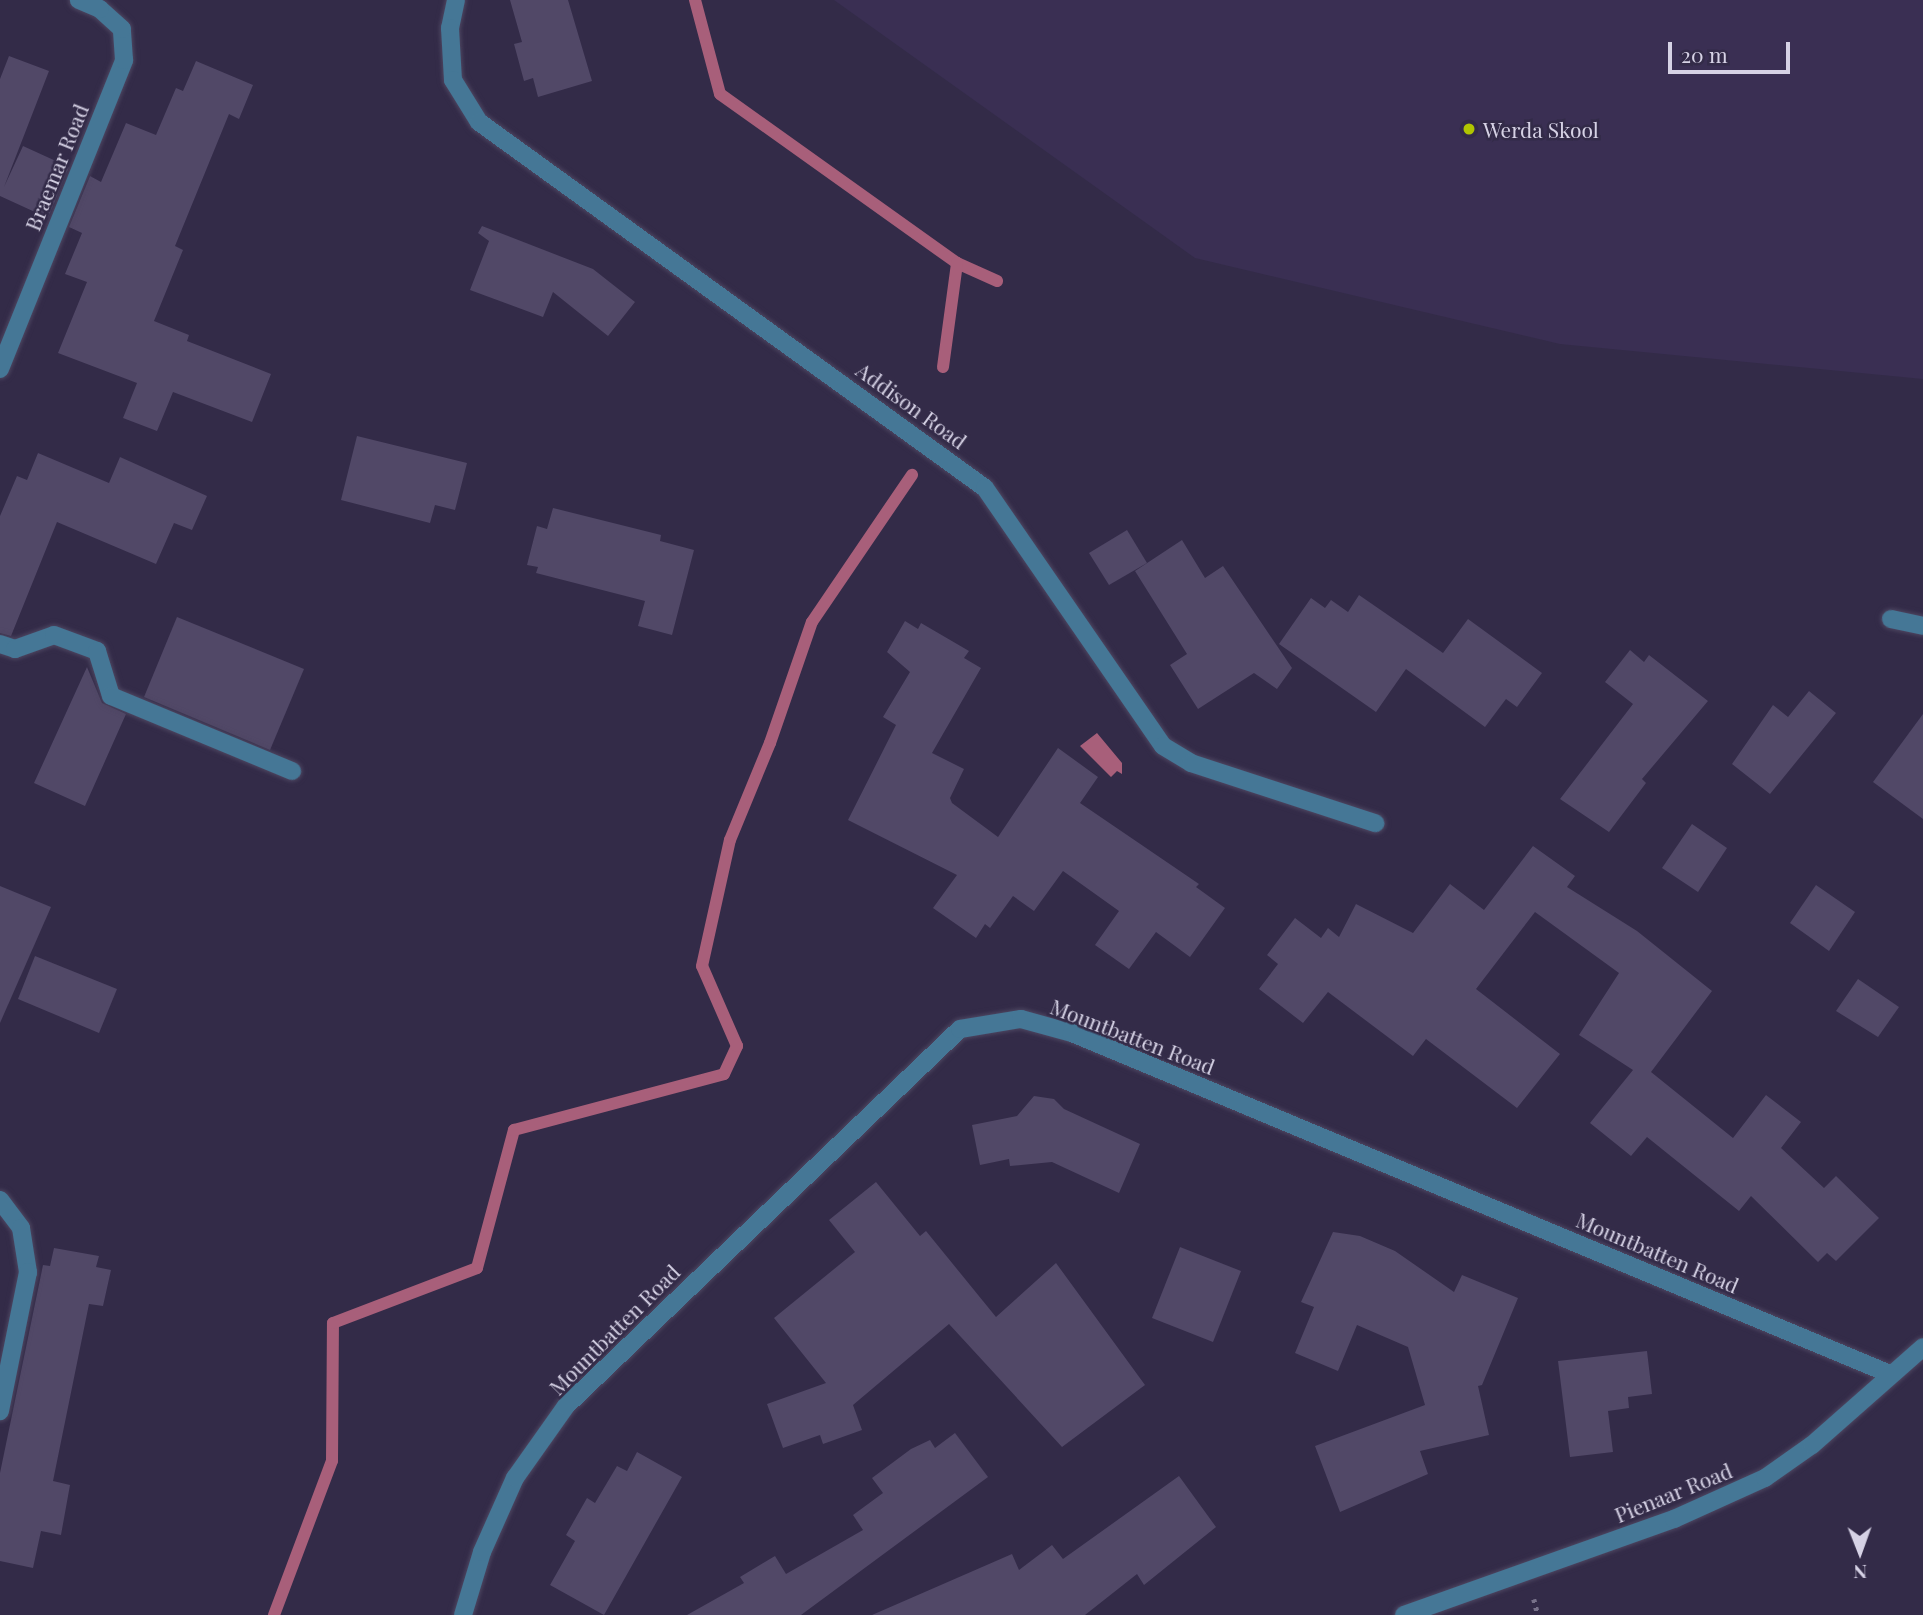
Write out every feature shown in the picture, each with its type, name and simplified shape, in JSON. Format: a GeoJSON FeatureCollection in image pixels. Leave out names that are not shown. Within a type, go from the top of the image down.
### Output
{"type":"FeatureCollection","features":[{"type":"Feature","properties":{"kind":"street","name":"Braemar Road"},"geometry":{"type":"LineString","coordinates":[[0,369],[124,60],[122,29],[100,9],[79,0]]}},
{"type":"Feature","properties":{"kind":"street","name":"Addison Road"},"geometry":{"type":"LineString","coordinates":[[456,0],[450,28],[453,80],[479,122],[985,488],[1163,746],[1191,763],[1375,824]]}},
{"type":"Feature","properties":{"kind":"street"},"geometry":{"type":"LineString","coordinates":[[1891,619],[1923,626]]}},
{"type":"Feature","properties":{"kind":"street"},"geometry":{"type":"LineString","coordinates":[[0,644],[15,649],[54,635],[97,651],[111,696],[292,771]]}},
{"type":"Feature","properties":{"kind":"street","name":"Mountbatten Road"},"geometry":{"type":"LineString","coordinates":[[463,1615],[482,1552],[515,1478],[566,1406],[960,1028],[1021,1018],[1072,1033],[1890,1374]]}},
{"type":"Feature","properties":{"kind":"street"},"geometry":{"type":"LineString","coordinates":[[0,1200],[21,1228],[28,1272],[0,1411]]}},
{"type":"Feature","properties":{"kind":"street","name":"Pienaar Road"},"geometry":{"type":"LineString","coordinates":[[1404,1615],[1674,1519],[1765,1478],[1812,1445],[1923,1347]]}},
{"type":"Feature","properties":{"kind":"shaded area","name":"Werda Skool"},"geometry":{"type":"Polygon","coordinates":[[[834,0],[1923,0],[1923,379],[1560,344],[1195,258],[834,0]]]}},
{"type":"Feature","properties":{"kind":"shaded area"},"geometry":{"type":"Polygon","coordinates":[[[1097,733],[1122,763],[1122,774],[1117,771],[1111,777],[1080,746],[1097,733]]]}},
{"type":"Feature","properties":{"kind":"building"},"geometry":{"type":"Polygon","coordinates":[[[510,0],[568,0],[592,81],[538,97],[533,78],[524,81],[514,44],[522,42],[510,0]]]}},
{"type":"Feature","properties":{"kind":"building"},"geometry":{"type":"Polygon","coordinates":[[[9,56],[49,71],[4,187],[23,146],[69,167],[48,218],[0,196],[0,79],[9,56]]]}},
{"type":"Feature","properties":{"kind":"building"},"geometry":{"type":"Polygon","coordinates":[[[196,61],[253,85],[239,119],[229,114],[175,246],[183,250],[154,321],[189,335],[187,341],[271,374],[252,422],[173,392],[157,431],[123,418],[137,383],[58,353],[87,282],[65,274],[82,233],[69,227],[90,176],[101,182],[126,123],[156,135],[176,88],[183,91],[196,61]]]}},
{"type":"Feature","properties":{"kind":"building"},"geometry":{"type":"Polygon","coordinates":[[[482,226],[593,269],[635,302],[608,336],[553,292],[543,317],[470,290],[489,241],[478,233],[482,226]]]}},
{"type":"Feature","properties":{"kind":"building"},"geometry":{"type":"Polygon","coordinates":[[[357,436],[467,463],[455,510],[435,505],[430,523],[341,500],[357,436]]]}},
{"type":"Feature","properties":{"kind":"building"},"geometry":{"type":"Polygon","coordinates":[[[38,453],[109,483],[120,457],[207,496],[192,530],[174,523],[156,564],[57,522],[11,636],[0,633],[0,516],[17,476],[27,480],[38,453]]]}},
{"type":"Feature","properties":{"kind":"building"},"geometry":{"type":"Polygon","coordinates":[[[553,508],[661,535],[660,541],[694,550],[672,635],[638,626],[645,601],[536,573],[538,567],[527,565],[537,526],[547,529],[553,508]]]}},
{"type":"Feature","properties":{"kind":"building"},"geometry":{"type":"Polygon","coordinates":[[[1127,530],[1147,563],[1109,585],[1089,553],[1127,530]]]}},
{"type":"Feature","properties":{"kind":"building"},"geometry":{"type":"Polygon","coordinates":[[[1182,540],[1205,578],[1223,566],[1292,668],[1277,689],[1254,673],[1198,709],[1170,665],[1187,654],[1135,571],[1182,540]]]}},
{"type":"Feature","properties":{"kind":"building"},"geometry":{"type":"Polygon","coordinates":[[[1359,595],[1443,653],[1468,619],[1542,673],[1517,707],[1506,699],[1485,727],[1406,669],[1376,712],[1279,644],[1311,598],[1325,608],[1331,600],[1348,612],[1359,595]]]}},
{"type":"Feature","properties":{"kind":"building"},"geometry":{"type":"Polygon","coordinates":[[[177,617],[304,669],[270,750],[144,697],[177,617]]]}},
{"type":"Feature","properties":{"kind":"building"},"geometry":{"type":"Polygon","coordinates":[[[905,621],[918,629],[921,623],[969,651],[964,658],[981,668],[932,753],[964,769],[950,798],[952,803],[998,837],[1058,748],[1098,777],[1080,803],[1199,884],[1196,887],[1225,908],[1190,957],[1156,932],[1129,969],[1095,945],[1119,911],[1063,871],[1034,911],[1013,896],[990,928],[985,924],[976,938],[933,908],[957,875],[848,820],[896,725],[883,717],[910,672],[887,652],[905,621]]]}},
{"type":"Feature","properties":{"kind":"building"},"geometry":{"type":"Polygon","coordinates":[[[1630,650],[1644,662],[1649,655],[1708,701],[1642,779],[1646,783],[1609,832],[1560,799],[1633,704],[1605,682],[1630,650]]]}},
{"type":"Feature","properties":{"kind":"building"},"geometry":{"type":"Polygon","coordinates":[[[87,667],[102,703],[126,714],[85,806],[34,783],[87,667]]]}},
{"type":"Feature","properties":{"kind":"building"},"geometry":{"type":"Polygon","coordinates":[[[1809,691],[1836,713],[1770,794],[1732,764],[1773,705],[1788,717],[1809,691]]]}},
{"type":"Feature","properties":{"kind":"building"},"geometry":{"type":"Polygon","coordinates":[[[1923,714],[1923,819],[1873,782],[1923,714]]]}},
{"type":"Feature","properties":{"kind":"building"},"geometry":{"type":"Polygon","coordinates":[[[1692,824],[1727,848],[1698,892],[1662,868],[1692,824]]]}},
{"type":"Feature","properties":{"kind":"building"},"geometry":{"type":"Polygon","coordinates":[[[1533,846],[1575,876],[1567,887],[1637,931],[1712,991],[1651,1072],[1733,1138],[1766,1095],[1801,1122],[1781,1148],[1824,1188],[1836,1176],[1879,1218],[1836,1261],[1827,1253],[1818,1262],[1751,1196],[1739,1211],[1647,1137],[1631,1156],[1590,1123],[1633,1070],[1579,1035],[1619,973],[1535,912],[1476,989],[1560,1054],[1517,1108],[1426,1039],[1413,1056],[1328,992],[1303,1023],[1259,989],[1278,964],[1267,955],[1295,918],[1321,938],[1328,928],[1339,937],[1356,904],[1413,933],[1450,884],[1484,910],[1533,846]]]}},
{"type":"Feature","properties":{"kind":"building"},"geometry":{"type":"Polygon","coordinates":[[[1816,885],[1855,912],[1829,951],[1790,923],[1816,885]]]}},
{"type":"Feature","properties":{"kind":"building"},"geometry":{"type":"Polygon","coordinates":[[[0,886],[51,907],[0,1023],[0,886]]]}},
{"type":"Feature","properties":{"kind":"building"},"geometry":{"type":"Polygon","coordinates":[[[35,956],[117,989],[99,1033],[18,999],[35,956]]]}},
{"type":"Feature","properties":{"kind":"building"},"geometry":{"type":"Polygon","coordinates":[[[1858,979],[1899,1007],[1878,1037],[1836,1011],[1858,979]]]}},
{"type":"Feature","properties":{"kind":"building"},"geometry":{"type":"Polygon","coordinates":[[[1034,1096],[1054,1099],[1064,1109],[1140,1144],[1119,1193],[1052,1162],[1010,1166],[1009,1159],[980,1165],[972,1125],[1017,1116],[1034,1096]]]}},
{"type":"Feature","properties":{"kind":"building"},"geometry":{"type":"Polygon","coordinates":[[[876,1182],[920,1236],[926,1231],[996,1317],[1056,1263],[1145,1385],[1062,1447],[949,1324],[853,1405],[862,1430],[823,1444],[820,1435],[783,1448],[767,1404],[826,1383],[774,1318],[855,1252],[829,1220],[876,1182]]]}},
{"type":"Feature","properties":{"kind":"building"},"geometry":{"type":"Polygon","coordinates":[[[1333,1232],[1360,1236],[1395,1251],[1454,1292],[1462,1275],[1518,1298],[1482,1385],[1478,1386],[1489,1435],[1420,1451],[1428,1474],[1340,1512],[1315,1446],[1425,1405],[1408,1347],[1357,1325],[1338,1371],[1295,1353],[1314,1307],[1301,1302],[1333,1232]]]}},
{"type":"Feature","properties":{"kind":"building"},"geometry":{"type":"Polygon","coordinates":[[[1180,1247],[1241,1271],[1213,1342],[1152,1318],[1180,1247]]]}},
{"type":"Feature","properties":{"kind":"building"},"geometry":{"type":"Polygon","coordinates":[[[54,1248],[99,1256],[96,1267],[111,1270],[103,1306],[89,1304],[53,1481],[70,1485],[61,1535],[41,1531],[33,1568],[0,1561],[0,1473],[43,1265],[50,1266],[54,1248]]]}},
{"type":"Feature","properties":{"kind":"building"},"geometry":{"type":"Polygon","coordinates":[[[1647,1351],[1652,1394],[1628,1397],[1629,1408],[1608,1411],[1613,1452],[1570,1457],[1558,1361],[1647,1351]]]}},
{"type":"Feature","properties":{"kind":"building"},"geometry":{"type":"Polygon","coordinates":[[[955,1433],[988,1477],[801,1615],[687,1615],[744,1583],[740,1577],[775,1556],[786,1574],[863,1530],[853,1515],[883,1493],[872,1478],[911,1449],[930,1440],[935,1448],[955,1433]]]}},
{"type":"Feature","properties":{"kind":"building"},"geometry":{"type":"Polygon","coordinates":[[[637,1452],[682,1477],[604,1615],[550,1585],[575,1541],[566,1535],[587,1498],[595,1503],[617,1466],[627,1471],[637,1452]]]}},
{"type":"Feature","properties":{"kind":"building"},"geometry":{"type":"Polygon","coordinates":[[[1179,1476],[1216,1527],[1144,1585],[1137,1574],[1085,1615],[872,1615],[1012,1554],[1019,1570],[1052,1545],[1063,1559],[1179,1476]]]}},
{"type":"Feature","properties":{"kind":"waterway"},"geometry":{"type":"LineString","coordinates":[[695,0],[720,94],[957,263],[997,281]]}},
{"type":"Feature","properties":{"kind":"waterway"},"geometry":{"type":"LineString","coordinates":[[943,367],[957,263]]}},
{"type":"Feature","properties":{"kind":"waterway"},"geometry":{"type":"LineString","coordinates":[[274,1615],[332,1461],[333,1323],[477,1268],[514,1130],[724,1074],[737,1046],[702,966],[730,840],[770,743],[812,622],[912,475]]}},
{"type":"Feature","properties":{"kind":"place","name":"Werda Skool"},"geometry":{"type":"Point","coordinates":[1469,129]}}]}
